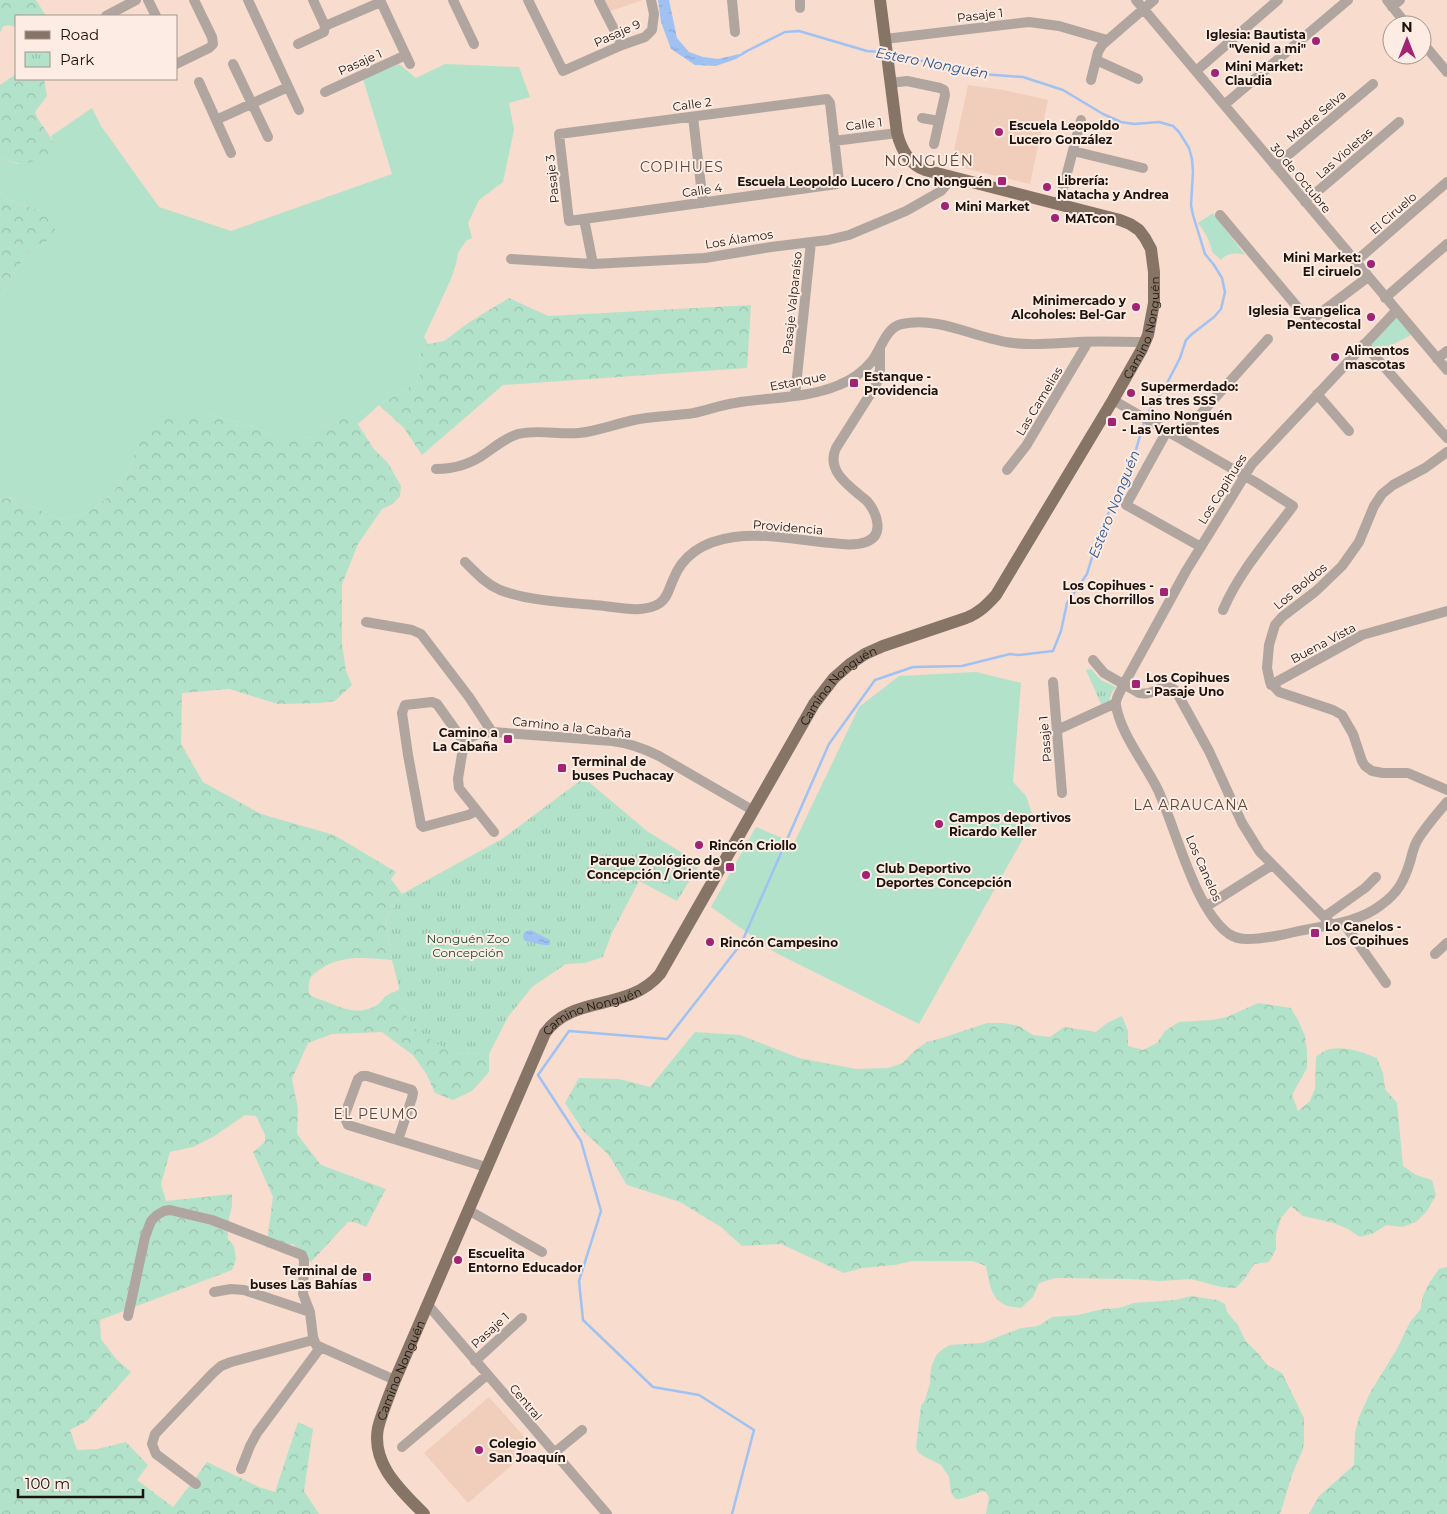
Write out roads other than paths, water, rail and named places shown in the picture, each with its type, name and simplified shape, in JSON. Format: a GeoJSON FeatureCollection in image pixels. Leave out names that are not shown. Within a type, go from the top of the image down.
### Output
{"type":"FeatureCollection","features":[{"type":"Feature","properties":{"kind":"main road","name":"Camino Nonguén"},"geometry":{"type":"LineString","coordinates":[[424,1514],[386,1470],[378,1454],[378,1429],[395,1380],[486,1167],[549,1028],[569,1012],[628,996],[642,990],[654,980],[664,966],[814,704],[826,687],[843,670],[857,659],[874,650],[966,618],[979,612],[990,602],[1113,400],[1146,342],[1152,319],[1154,281],[1152,256],[1145,238],[1135,226],[1125,221],[925,170],[914,164],[903,150],[897,133],[880,0]]}},
{"type":"Feature","properties":{"kind":"street"},"geometry":{"type":"LineString","coordinates":[[109,15],[136,0]]}},
{"type":"Feature","properties":{"kind":"street"},"geometry":{"type":"LineString","coordinates":[[148,0],[156,15]]}},
{"type":"Feature","properties":{"kind":"street"},"geometry":{"type":"LineString","coordinates":[[178,63],[213,44],[212,37],[194,0]]}},
{"type":"Feature","properties":{"kind":"street"},"geometry":{"type":"LineString","coordinates":[[248,0],[299,110]]}},
{"type":"Feature","properties":{"kind":"street"},"geometry":{"type":"LineString","coordinates":[[298,44],[324,32],[326,26],[313,0]]}},
{"type":"Feature","properties":{"kind":"street"},"geometry":{"type":"LineString","coordinates":[[453,0],[474,44]]}},
{"type":"Feature","properties":{"kind":"street","name":"Pasaje 9"},"geometry":{"type":"LineString","coordinates":[[528,0],[563,71],[644,37],[652,30],[654,14],[651,0]]}},
{"type":"Feature","properties":{"kind":"street"},"geometry":{"type":"LineString","coordinates":[[599,0],[622,45]]}},
{"type":"Feature","properties":{"kind":"street"},"geometry":{"type":"LineString","coordinates":[[732,0],[735,32]]}},
{"type":"Feature","properties":{"kind":"street","name":"30 de Octubre"},"geometry":{"type":"LineString","coordinates":[[1136,0],[1447,370]]}},
{"type":"Feature","properties":{"kind":"street"},"geometry":{"type":"LineString","coordinates":[[1091,80],[1100,48],[1154,0]]}},
{"type":"Feature","properties":{"kind":"street"},"geometry":{"type":"LineString","coordinates":[[1196,71],[1278,0]]}},
{"type":"Feature","properties":{"kind":"street"},"geometry":{"type":"LineString","coordinates":[[1224,105],[1348,0]]}},
{"type":"Feature","properties":{"kind":"street"},"geometry":{"type":"LineString","coordinates":[[326,26],[380,1]]}},
{"type":"Feature","properties":{"kind":"street","name":"Pasaje 1"},"geometry":{"type":"LineString","coordinates":[[325,92],[408,60],[380,1]]}},
{"type":"Feature","properties":{"kind":"street"},"geometry":{"type":"LineString","coordinates":[[1393,2],[1401,15]]}},
{"type":"Feature","properties":{"kind":"street","name":"Pasaje 1"},"geometry":{"type":"LineString","coordinates":[[885,42],[1029,22],[1059,26],[1107,40]]}},
{"type":"Feature","properties":{"kind":"street"},"geometry":{"type":"LineString","coordinates":[[1432,54],[1447,72]]}},
{"type":"Feature","properties":{"kind":"street"},"geometry":{"type":"LineString","coordinates":[[1096,60],[1138,79]]}},
{"type":"Feature","properties":{"kind":"street"},"geometry":{"type":"LineString","coordinates":[[233,64],[268,138]]}},
{"type":"Feature","properties":{"kind":"street"},"geometry":{"type":"LineString","coordinates":[[890,83],[907,81],[942,89],[944,95],[934,144]]}},
{"type":"Feature","properties":{"kind":"street"},"geometry":{"type":"LineString","coordinates":[[199,82],[231,153]]}},
{"type":"Feature","properties":{"kind":"street","name":"Madre Selva"},"geometry":{"type":"LineString","coordinates":[[1275,166],[1373,84]]}},
{"type":"Feature","properties":{"kind":"street"},"geometry":{"type":"LineString","coordinates":[[216,120],[288,87]]}},
{"type":"Feature","properties":{"kind":"street","name":"Calle 1"},"geometry":{"type":"LineString","coordinates":[[828,100],[830,103],[838,183]]}},
{"type":"Feature","properties":{"kind":"street","name":"Calle 2"},"geometry":{"type":"LineString","coordinates":[[559,134],[828,100]]}},
{"type":"Feature","properties":{"kind":"street"},"geometry":{"type":"LineString","coordinates":[[693,116],[703,203]]}},
{"type":"Feature","properties":{"kind":"street"},"geometry":{"type":"LineString","coordinates":[[922,118],[939,121]]}},
{"type":"Feature","properties":{"kind":"street"},"geometry":{"type":"LineString","coordinates":[[1059,204],[1081,120]]}},
{"type":"Feature","properties":{"kind":"street","name":"Las Violetas"},"geometry":{"type":"LineString","coordinates":[[1305,202],[1399,122]]}},
{"type":"Feature","properties":{"kind":"street","name":"Calle 1"},"geometry":{"type":"LineString","coordinates":[[834,141],[897,133]]}},
{"type":"Feature","properties":{"kind":"street","name":"Pasaje 3"},"geometry":{"type":"LineString","coordinates":[[559,134],[569,221]]}},
{"type":"Feature","properties":{"kind":"street"},"geometry":{"type":"LineString","coordinates":[[1073,151],[1143,168]]}},
{"type":"Feature","properties":{"kind":"street","name":"Los Álamos"},"geometry":{"type":"LineString","coordinates":[[511,258],[592,264],[705,258],[828,240],[844,236],[906,211],[941,190],[953,177]]}},
{"type":"Feature","properties":{"kind":"street","name":"El Ciruelo"},"geometry":{"type":"LineString","coordinates":[[1355,262],[1447,182]]}},
{"type":"Feature","properties":{"kind":"street","name":"Calle 4"},"geometry":{"type":"LineString","coordinates":[[569,221],[838,183]]}},
{"type":"Feature","properties":{"kind":"street"},"geometry":{"type":"LineString","coordinates":[[1220,215],[1307,318],[1315,317],[1368,277]]}},
{"type":"Feature","properties":{"kind":"street"},"geometry":{"type":"LineString","coordinates":[[584,219],[592,264]]}},
{"type":"Feature","properties":{"kind":"street","name":"Pasaje Valparaíso"},"geometry":{"type":"LineString","coordinates":[[795,396],[811,242]]}},
{"type":"Feature","properties":{"kind":"street"},"geometry":{"type":"LineString","coordinates":[[1385,298],[1447,244]]}},
{"type":"Feature","properties":{"kind":"street","name":"Los Copihues"},"geometry":{"type":"LineString","coordinates":[[1124,684],[1186,571],[1258,456],[1396,311]]}},
{"type":"Feature","properties":{"kind":"street","name":"Estanque"},"geometry":{"type":"LineString","coordinates":[[436,469],[466,464],[503,440],[518,434],[582,433],[634,420],[697,412],[733,403],[795,396],[829,389],[853,378],[871,362],[891,330],[904,323],[928,323],[947,326],[1014,344],[1146,342]]}},
{"type":"Feature","properties":{"kind":"street"},"geometry":{"type":"LineString","coordinates":[[1179,438],[1268,339]]}},
{"type":"Feature","properties":{"kind":"street","name":"Las Camelias"},"geometry":{"type":"LineString","coordinates":[[1007,470],[1026,446],[1088,342]]}},
{"type":"Feature","properties":{"kind":"street"},"geometry":{"type":"LineString","coordinates":[[1364,344],[1447,438]]}},
{"type":"Feature","properties":{"kind":"street","name":"Providencia"},"geometry":{"type":"LineString","coordinates":[[465,562],[478,576],[501,590],[548,601],[638,608],[656,605],[664,599],[669,592],[675,574],[684,560],[695,550],[712,542],[733,537],[754,536],[843,544],[867,542],[876,533],[878,523],[875,512],[867,501],[838,475],[833,457],[836,448],[876,385],[880,370],[880,349]]}},
{"type":"Feature","properties":{"kind":"street"},"geometry":{"type":"LineString","coordinates":[[1437,359],[1447,350]]}},
{"type":"Feature","properties":{"kind":"street"},"geometry":{"type":"LineString","coordinates":[[1317,394],[1349,431]]}},
{"type":"Feature","properties":{"kind":"street"},"geometry":{"type":"LineString","coordinates":[[1113,400],[1270,490],[1293,506],[1238,581],[1223,610]]}},
{"type":"Feature","properties":{"kind":"street"},"geometry":{"type":"LineString","coordinates":[[1167,431],[1126,505],[1201,547]]}},
{"type":"Feature","properties":{"kind":"street","name":"Los Boldos"},"geometry":{"type":"LineString","coordinates":[[1272,685],[1268,675],[1268,650],[1273,629],[1278,621],[1316,591],[1342,566],[1358,542],[1374,506],[1382,494],[1393,485],[1425,468],[1447,452]]}},
{"type":"Feature","properties":{"kind":"street","name":"Buena Vista"},"geometry":{"type":"LineString","coordinates":[[1272,685],[1362,636],[1447,611]]}},
{"type":"Feature","properties":{"kind":"street"},"geometry":{"type":"LineString","coordinates":[[366,622],[412,630],[421,634],[469,697],[492,732]]}},
{"type":"Feature","properties":{"kind":"street"},"geometry":{"type":"LineString","coordinates":[[1093,660],[1104,673],[1144,694],[1166,686],[1176,691],[1209,751],[1242,823],[1260,852],[1328,921],[1376,877]]}},
{"type":"Feature","properties":{"kind":"street","name":"Pasaje 1"},"geometry":{"type":"LineString","coordinates":[[1053,682],[1062,793]]}},
{"type":"Feature","properties":{"kind":"street"},"geometry":{"type":"LineString","coordinates":[[1057,730],[1116,703],[1124,684]]}},
{"type":"Feature","properties":{"kind":"street"},"geometry":{"type":"LineString","coordinates":[[1272,685],[1284,695],[1333,710],[1342,715],[1353,734],[1365,766],[1383,773],[1408,773],[1447,790]]}},
{"type":"Feature","properties":{"kind":"street"},"geometry":{"type":"LineString","coordinates":[[477,811],[423,827],[421,825],[402,712],[405,705],[432,702],[436,704],[464,742],[458,779],[459,788],[494,832]]}},
{"type":"Feature","properties":{"kind":"street","name":"Los Canelos"},"geometry":{"type":"LineString","coordinates":[[1116,703],[1125,730],[1158,790],[1192,878],[1220,927],[1238,938],[1264,938],[1328,921],[1343,922],[1370,912],[1380,906],[1396,893],[1402,883],[1418,839],[1447,802]]}},
{"type":"Feature","properties":{"kind":"street","name":"Camino a la Cabaña"},"geometry":{"type":"LineString","coordinates":[[464,742],[473,735],[492,732],[612,741],[637,746],[659,756],[754,810]]}},
{"type":"Feature","properties":{"kind":"street"},"geometry":{"type":"LineString","coordinates":[[1207,906],[1272,865]]}},
{"type":"Feature","properties":{"kind":"street"},"geometry":{"type":"LineString","coordinates":[[1343,922],[1386,982]]}},
{"type":"Feature","properties":{"kind":"street"},"geometry":{"type":"LineString","coordinates":[[1435,954],[1447,943]]}},
{"type":"Feature","properties":{"kind":"street"},"geometry":{"type":"LineString","coordinates":[[398,1140],[412,1098],[412,1090],[362,1076],[358,1079],[345,1114],[348,1125],[486,1167]]}},
{"type":"Feature","properties":{"kind":"street"},"geometry":{"type":"LineString","coordinates":[[128,1316],[145,1236],[151,1221],[164,1211],[170,1210],[212,1220],[302,1255],[304,1260],[303,1294],[310,1312],[317,1344],[257,1433],[241,1469]]}},
{"type":"Feature","properties":{"kind":"street"},"geometry":{"type":"LineString","coordinates":[[468,1210],[542,1252]]}},
{"type":"Feature","properties":{"kind":"street"},"geometry":{"type":"LineString","coordinates":[[214,1292],[240,1289],[310,1312]]}},
{"type":"Feature","properties":{"kind":"street","name":"Central"},"geometry":{"type":"LineString","coordinates":[[428,1305],[607,1514]]}},
{"type":"Feature","properties":{"kind":"street","name":"Pasaje 1"},"geometry":{"type":"LineString","coordinates":[[475,1361],[522,1318]]}},
{"type":"Feature","properties":{"kind":"street"},"geometry":{"type":"LineString","coordinates":[[196,1484],[156,1454],[152,1444],[155,1434],[221,1366],[231,1362],[317,1344],[395,1380]]}},
{"type":"Feature","properties":{"kind":"street"},"geometry":{"type":"LineString","coordinates":[[402,1447],[487,1375]]}},
{"type":"Feature","properties":{"kind":"street"},"geometry":{"type":"LineString","coordinates":[[554,1453],[582,1430]]}},
{"type":"Feature","properties":{"kind":"water"},"geometry":{"type":"Polygon","coordinates":[[[658,0],[669,0],[677,38],[689,52],[703,57],[718,59],[748,52],[736,59],[716,66],[695,65],[671,49],[661,22],[658,0]]]}},
{"type":"Feature","properties":{"kind":"water"},"geometry":{"type":"Polygon","coordinates":[[[531,930],[550,940],[550,945],[525,941],[523,938],[524,934],[531,930]]]}},
{"type":"Feature","properties":{"kind":"waterway","name":"Estero Nonguén"},"geometry":{"type":"LineString","coordinates":[[743,53],[785,32],[799,31],[867,51],[882,52]]}},
{"type":"Feature","properties":{"kind":"waterway","name":"Estero Nonguén"},"geometry":{"type":"LineString","coordinates":[[890,53],[969,73],[1023,77],[1063,90],[1103,114],[1121,122],[1134,124],[1159,122],[1173,126],[1179,132],[1189,148],[1192,159],[1191,205],[1193,215],[1205,254],[1222,278],[1225,292],[1221,309],[1186,340],[1180,358],[1164,389],[1146,416]]}},
{"type":"Feature","properties":{"kind":"waterway","name":"Estero Nonguén"},"geometry":{"type":"LineString","coordinates":[[732,1514],[754,1430],[699,1395],[653,1387],[583,1320],[579,1281],[601,1211],[581,1141],[538,1075],[569,1031],[667,1039],[741,944],[829,744],[875,680],[913,667],[962,666],[1010,654],[1019,655],[1053,651],[1061,631],[1067,603],[1087,574],[1099,534],[1133,460],[1144,422]]}},
{"type":"Feature","properties":{"kind":"place","name":"Iglesia: Bautista \"Venid a mi\""},"geometry":{"type":"Point","coordinates":[1316,41]}},
{"type":"Feature","properties":{"kind":"place","name":"Mini Market: Claudia"},"geometry":{"type":"Point","coordinates":[1215,73]}},
{"type":"Feature","properties":{"kind":"place","name":"Escuela Leopoldo Lucero González"},"geometry":{"type":"Point","coordinates":[999,132]}},
{"type":"Feature","properties":{"kind":"place","name":"Escuela Leopoldo Lucero / Cno Nonguén"},"geometry":{"type":"Point","coordinates":[1002,181]}},
{"type":"Feature","properties":{"kind":"place","name":"Librería: Natacha y Andrea"},"geometry":{"type":"Point","coordinates":[1047,187]}},
{"type":"Feature","properties":{"kind":"place","name":"Mini Market"},"geometry":{"type":"Point","coordinates":[945,206]}},
{"type":"Feature","properties":{"kind":"place","name":"MATcon"},"geometry":{"type":"Point","coordinates":[1055,218]}},
{"type":"Feature","properties":{"kind":"place","name":"Mini Market: El ciruelo"},"geometry":{"type":"Point","coordinates":[1371,264]}},
{"type":"Feature","properties":{"kind":"place","name":"Minimercado y Alcoholes: Bel-Gar"},"geometry":{"type":"Point","coordinates":[1136,307]}},
{"type":"Feature","properties":{"kind":"place","name":"Iglesia Evangelica Pentecostal"},"geometry":{"type":"Point","coordinates":[1371,317]}},
{"type":"Feature","properties":{"kind":"place","name":"Alimentos mascotas"},"geometry":{"type":"Point","coordinates":[1335,357]}},
{"type":"Feature","properties":{"kind":"place","name":"Estanque - Providencia"},"geometry":{"type":"Point","coordinates":[854,383]}},
{"type":"Feature","properties":{"kind":"place","name":"Supermerdado: Las tres SSS"},"geometry":{"type":"Point","coordinates":[1131,393]}},
{"type":"Feature","properties":{"kind":"place","name":"Camino Nonguén - Las Vertientes"},"geometry":{"type":"Point","coordinates":[1112,422]}},
{"type":"Feature","properties":{"kind":"place","name":"Los Copihues - Los Chorrillos"},"geometry":{"type":"Point","coordinates":[1164,592]}},
{"type":"Feature","properties":{"kind":"place","name":"Los Copihues - Pasaje Uno"},"geometry":{"type":"Point","coordinates":[1136,684]}},
{"type":"Feature","properties":{"kind":"place","name":"Camino a La Cabaña"},"geometry":{"type":"Point","coordinates":[508,739]}},
{"type":"Feature","properties":{"kind":"place","name":"Terminal de buses Puchacay"},"geometry":{"type":"Point","coordinates":[562,768]}},
{"type":"Feature","properties":{"kind":"place","name":"Campos deportivos Ricardo Keller"},"geometry":{"type":"Point","coordinates":[939,824]}},
{"type":"Feature","properties":{"kind":"place","name":"Rincón Criollo"},"geometry":{"type":"Point","coordinates":[699,845]}},
{"type":"Feature","properties":{"kind":"place","name":"Parque Zoológico de Concepción / Oriente"},"geometry":{"type":"Point","coordinates":[730,867]}},
{"type":"Feature","properties":{"kind":"place","name":"Club Deportivo Deportes Concepción"},"geometry":{"type":"Point","coordinates":[866,875]}},
{"type":"Feature","properties":{"kind":"place","name":"Lo Canelos - Los Copihues"},"geometry":{"type":"Point","coordinates":[1315,933]}},
{"type":"Feature","properties":{"kind":"place","name":"Rincón Campesino"},"geometry":{"type":"Point","coordinates":[710,942]}},
{"type":"Feature","properties":{"kind":"place","name":"Escuelita Entorno Educador"},"geometry":{"type":"Point","coordinates":[458,1260]}},
{"type":"Feature","properties":{"kind":"place","name":"Terminal de buses Las Bahías"},"geometry":{"type":"Point","coordinates":[367,1277]}},
{"type":"Feature","properties":{"kind":"place","name":"Colegio San Joaquín"},"geometry":{"type":"Point","coordinates":[479,1450]}},
{"type":"Feature","properties":{"kind":"district","name":"NONGUÉN"},"geometry":{"type":"Point","coordinates":[929,160]}},
{"type":"Feature","properties":{"kind":"district","name":"COPIHUES"},"geometry":{"type":"Point","coordinates":[682,167]}},
{"type":"Feature","properties":{"kind":"district","name":"LA ARAUCANA"},"geometry":{"type":"Point","coordinates":[1191,805]}},
{"type":"Feature","properties":{"kind":"district","name":"EL PEUMO"},"geometry":{"type":"Point","coordinates":[376,1114]}},
{"type":"Feature","properties":{"kind":"park label","name":"Nonguén Zoo Concepción"},"geometry":{"type":"Point","coordinates":[468,945]}}]}
